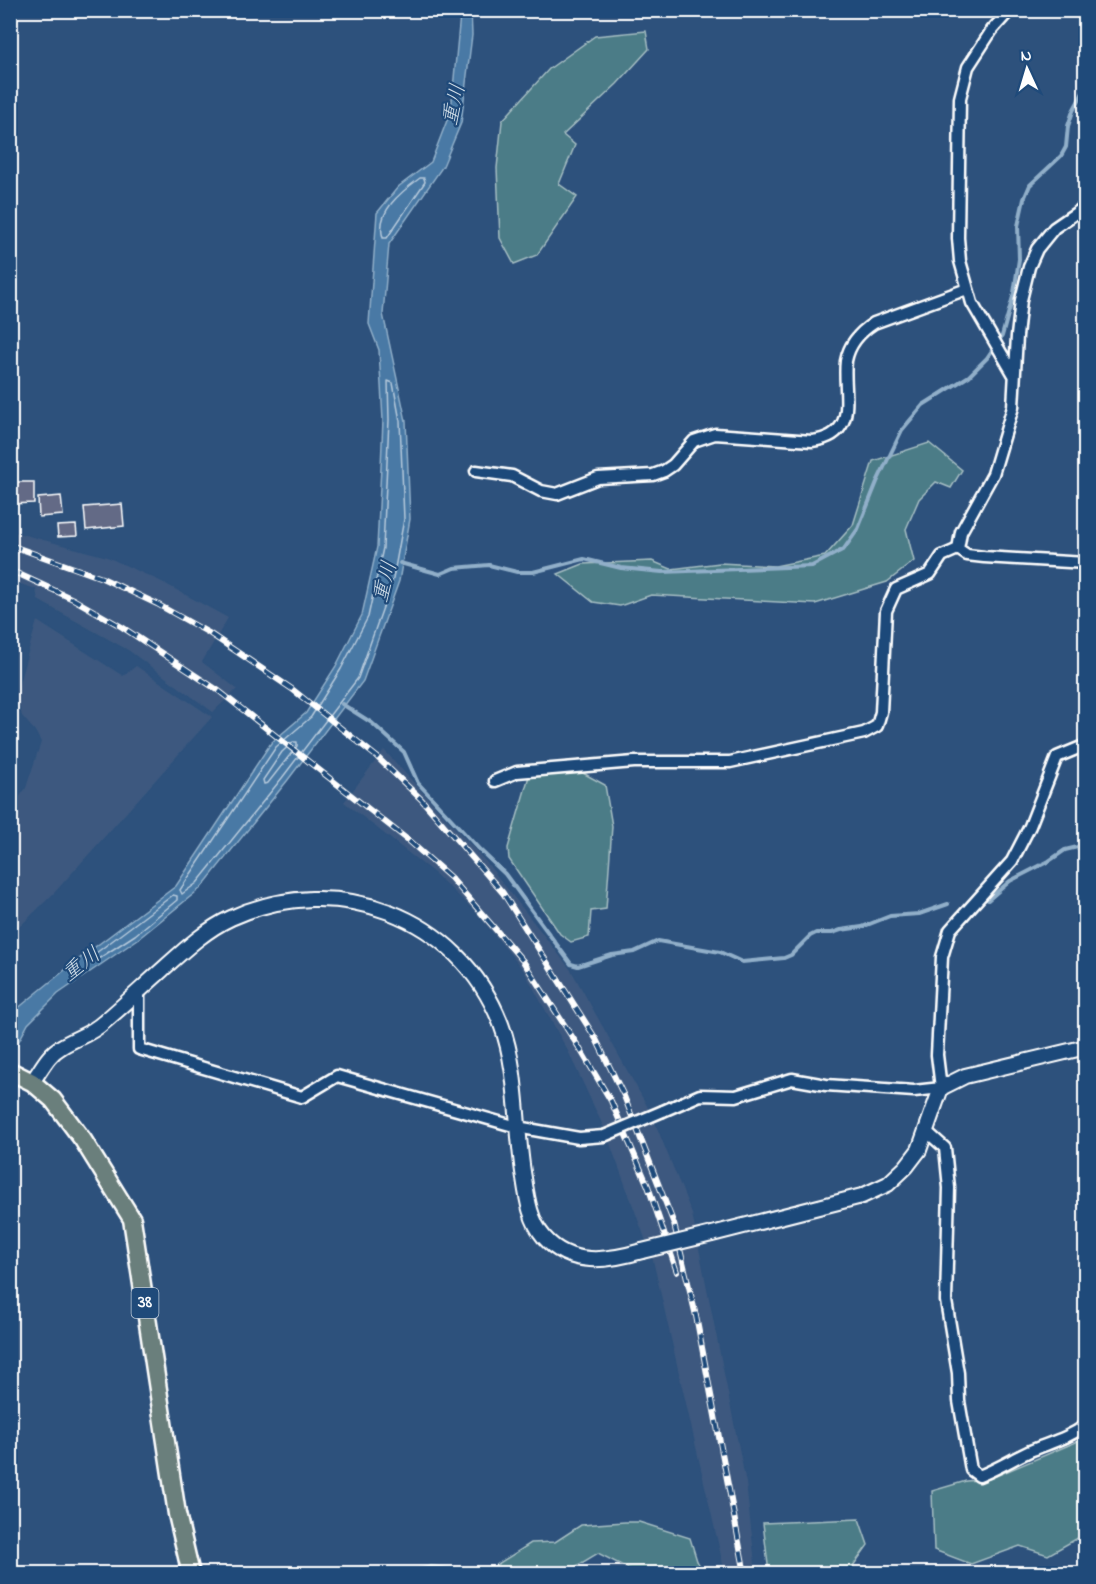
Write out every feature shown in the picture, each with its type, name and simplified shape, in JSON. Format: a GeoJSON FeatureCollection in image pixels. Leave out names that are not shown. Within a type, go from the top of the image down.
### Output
{"type":"FeatureCollection","features":[{"type":"Feature","properties":{"kind":"main road","name":"38"},"geometry":{"type":"LineString","coordinates":[[13,1072],[33,1082],[53,1100],[83,1140],[132,1219],[175,1503],[190,1574]]}},
{"type":"Feature","properties":{"kind":"street"},"geometry":{"type":"LineString","coordinates":[[1010,10],[992,30],[968,67],[960,98],[958,238],[960,261],[972,303],[1014,375]]}},
{"type":"Feature","properties":{"kind":"street"},"geometry":{"type":"LineString","coordinates":[[958,549],[961,532],[993,474],[1013,407],[1021,300],[1029,267],[1037,249],[1054,228],[1086,206]]}},
{"type":"Feature","properties":{"kind":"street"},"geometry":{"type":"LineString","coordinates":[[476,471],[512,476],[541,491],[557,494],[598,478],[653,475],[673,465],[694,441],[714,434],[823,440],[835,433],[842,423],[848,399],[846,361],[849,350],[864,330],[873,323],[967,289]]}},
{"type":"Feature","properties":{"kind":"street"},"geometry":{"type":"LineString","coordinates":[[958,549],[967,555],[984,557],[1086,563]]}},
{"type":"Feature","properties":{"kind":"street"},"geometry":{"type":"LineString","coordinates":[[495,781],[517,772],[622,763],[730,762],[864,733],[877,726],[881,712],[886,611],[896,588],[930,574],[942,556],[958,549]]}},
{"type":"Feature","properties":{"kind":"street"},"geometry":{"type":"LineString","coordinates":[[33,1082],[51,1055],[60,1047],[94,1031],[189,945],[211,929],[252,909],[302,899],[332,898],[365,904],[396,914],[420,927],[457,955],[475,977],[489,999],[501,1025],[510,1059],[521,1164],[530,1210],[544,1237],[563,1253],[573,1258],[621,1257],[862,1196],[888,1184],[906,1167],[919,1150],[941,1088],[937,1055],[941,968],[950,930],[1012,861],[1030,826],[1057,757],[1086,745]]}},
{"type":"Feature","properties":{"kind":"street"},"geometry":{"type":"LineString","coordinates":[[139,990],[139,1049],[302,1097],[337,1076],[517,1126],[579,1138],[604,1136],[700,1095],[736,1096],[792,1079],[826,1086],[914,1091],[941,1088],[965,1077],[1086,1047]]}},
{"type":"Feature","properties":{"kind":"street"},"geometry":{"type":"LineString","coordinates":[[925,1130],[945,1148],[949,1188],[946,1301],[971,1470],[979,1476],[1000,1468],[1029,1452],[1075,1433],[1086,1425]]}},
{"type":"Feature","properties":{"kind":"shaded area"},"geometry":{"type":"Polygon","coordinates":[[[10,531],[107,557],[162,582],[228,618],[202,662],[237,689],[213,712],[128,650],[38,600],[36,589],[11,581],[10,531]]]}},
{"type":"Feature","properties":{"kind":"shaded area"},"geometry":{"type":"Polygon","coordinates":[[[37,621],[123,676],[136,666],[212,717],[54,893],[11,935],[11,809],[26,788],[41,742],[22,716],[18,702],[18,687],[37,621]]]}},
{"type":"Feature","properties":{"kind":"shaded area"},"geometry":{"type":"Polygon","coordinates":[[[384,750],[487,863],[571,970],[651,1113],[692,1214],[746,1483],[756,1573],[725,1573],[653,1260],[605,1130],[568,1051],[524,971],[475,911],[434,873],[344,802],[384,750]]]}},
{"type":"Feature","properties":{"kind":"green space"},"geometry":{"type":"Polygon","coordinates":[[[646,31],[649,49],[617,84],[563,135],[575,145],[559,184],[577,197],[537,255],[514,264],[500,238],[497,168],[502,121],[549,69],[595,36],[646,31]]]}},
{"type":"Feature","properties":{"kind":"green space"},"geometry":{"type":"Polygon","coordinates":[[[929,443],[962,470],[951,488],[936,482],[919,499],[906,529],[914,561],[887,582],[815,604],[651,595],[620,606],[593,602],[558,574],[583,564],[652,561],[671,569],[720,563],[775,566],[825,556],[853,525],[873,461],[929,443]]]}},
{"type":"Feature","properties":{"kind":"green space"},"geometry":{"type":"Polygon","coordinates":[[[581,772],[605,785],[612,826],[606,909],[591,911],[589,937],[571,942],[560,934],[509,859],[508,848],[529,776],[581,772]]]}},
{"type":"Feature","properties":{"kind":"green space"},"geometry":{"type":"Polygon","coordinates":[[[1085,1433],[1085,1534],[1048,1555],[1020,1546],[971,1564],[934,1550],[932,1491],[966,1481],[989,1479],[1076,1442],[1085,1433]]]}},
{"type":"Feature","properties":{"kind":"green space"},"geometry":{"type":"Polygon","coordinates":[[[859,1519],[868,1545],[848,1573],[769,1573],[763,1523],[859,1519]]]}},
{"type":"Feature","properties":{"kind":"green space"},"geometry":{"type":"Polygon","coordinates":[[[639,1522],[690,1538],[697,1561],[704,1573],[637,1573],[598,1553],[565,1573],[394,1573],[431,1566],[487,1571],[531,1543],[555,1542],[581,1525],[639,1522]]]}},
{"type":"Feature","properties":{"kind":"water","name":"重川"},"geometry":{"type":"Polygon","coordinates":[[[457,11],[471,11],[472,35],[461,123],[443,166],[389,244],[383,314],[406,421],[410,519],[399,581],[363,681],[201,888],[138,939],[58,994],[28,1024],[11,1056],[11,1014],[71,965],[176,886],[271,743],[306,713],[336,666],[362,615],[377,547],[383,420],[379,350],[369,324],[377,213],[398,187],[431,162],[451,110],[460,15],[457,11]]]}},
{"type":"Feature","properties":{"kind":"building"},"geometry":{"type":"Polygon","coordinates":[[[10,482],[34,482],[34,503],[10,504],[10,482]]]}},
{"type":"Feature","properties":{"kind":"building"},"geometry":{"type":"Polygon","coordinates":[[[61,496],[63,515],[39,517],[38,498],[61,496]]]}},
{"type":"Feature","properties":{"kind":"building"},"geometry":{"type":"Polygon","coordinates":[[[122,504],[124,526],[86,530],[84,507],[122,504]]]}},
{"type":"Feature","properties":{"kind":"building"},"geometry":{"type":"Polygon","coordinates":[[[76,525],[77,536],[58,537],[57,526],[76,525]]]}},
{"type":"Feature","properties":{"kind":"waterway","name":"重川"},"geometry":{"type":"LineString","coordinates":[[400,563],[440,574],[454,568],[489,565],[517,572],[533,572],[584,559],[621,568],[662,572],[812,566],[844,549],[858,529],[902,430],[923,405],[969,376],[987,358],[1002,336],[1014,293],[1019,259],[1018,226],[1024,199],[1030,185],[1061,156],[1066,147],[1068,126],[1086,87]]}},
{"type":"Feature","properties":{"kind":"waterway"},"geometry":{"type":"LineString","coordinates":[[342,704],[372,723],[404,752],[418,783],[505,874],[571,964],[578,966],[612,955],[634,952],[658,941],[720,952],[742,962],[784,958],[791,955],[816,933],[832,933],[862,927],[890,916],[919,914],[948,904]]}},
{"type":"Feature","properties":{"kind":"waterway"},"geometry":{"type":"LineString","coordinates":[[988,900],[1010,881],[1065,850],[1086,845]]}},
{"type":"Feature","properties":{"kind":"railway"},"geometry":{"type":"LineString","coordinates":[[10,545],[102,578],[157,604],[209,633],[292,689],[377,757],[421,799],[503,893],[596,1039],[624,1096],[674,1224],[696,1316],[745,1574]]}},
{"type":"Feature","properties":{"kind":"railway"},"geometry":{"type":"LineString","coordinates":[[10,570],[73,599],[122,627],[219,691],[408,840],[451,878],[523,961],[611,1101],[648,1186],[677,1272]]}}]}
